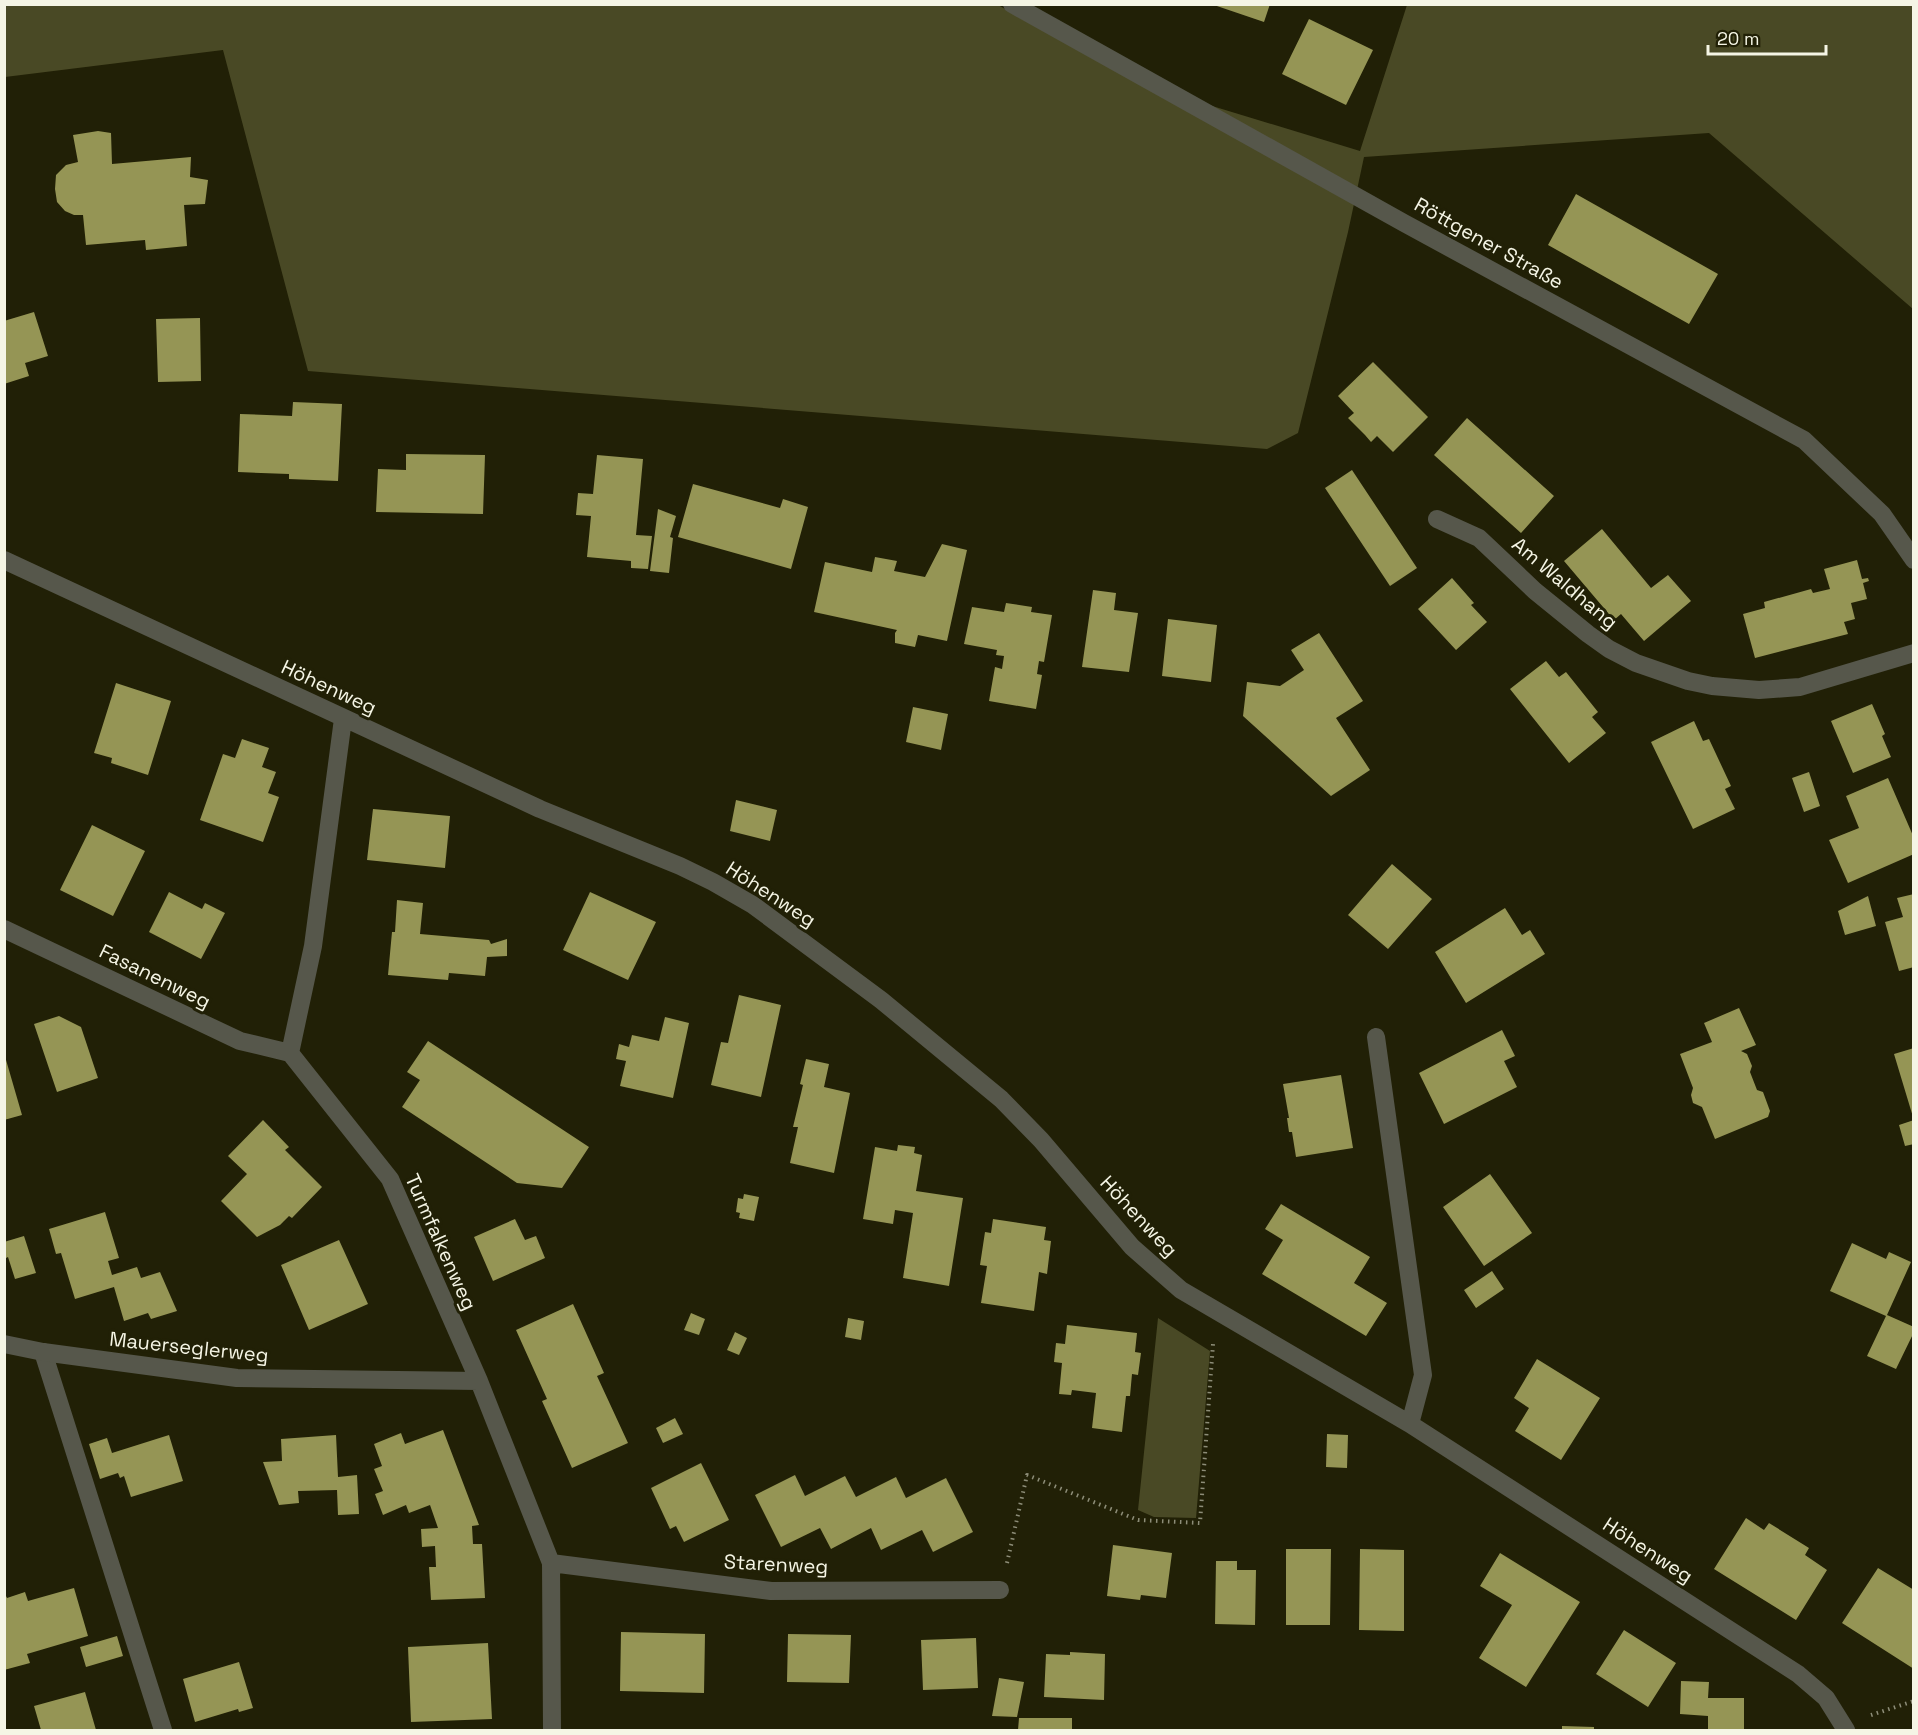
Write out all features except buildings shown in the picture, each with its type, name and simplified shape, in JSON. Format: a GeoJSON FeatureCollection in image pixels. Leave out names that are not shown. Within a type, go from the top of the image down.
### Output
{"type":"FeatureCollection","features":[{"type":"Feature","properties":{"kind":"street","name":"Röttgener Straße"},"geometry":{"type":"LineString","coordinates":[[1012,4],[1404,223],[1804,440],[1882,514],[1914,560]]}},
{"type":"Feature","properties":{"kind":"street","name":"Am Waldhang"},"geometry":{"type":"LineString","coordinates":[[1437,519],[1479,538],[1535,591],[1610,649],[1636,663],[1688,681],[1712,686],[1760,690],[1800,687],[1914,653]]}},
{"type":"Feature","properties":{"kind":"street","name":"Höhenweg"},"geometry":{"type":"LineString","coordinates":[[4,560],[540,809],[680,866],[753,905],[880,1000],[1001,1099],[1041,1140],[1132,1247],[1181,1290],[1410,1424],[1798,1674],[1826,1698],[1844,1727]]}},
{"type":"Feature","properties":{"kind":"street"},"geometry":{"type":"LineString","coordinates":[[290,1053],[313,946],[343,719]]}},
{"type":"Feature","properties":{"kind":"street","name":"Fasanenweg"},"geometry":{"type":"LineString","coordinates":[[4,929],[240,1041],[290,1053]]}},
{"type":"Feature","properties":{"kind":"street"},"geometry":{"type":"LineString","coordinates":[[1376,1037],[1423,1375],[1410,1424]]}},
{"type":"Feature","properties":{"kind":"street","name":"Turmfalkenweg"},"geometry":{"type":"LineString","coordinates":[[290,1053],[390,1179],[479,1381],[551,1563],[552,1731]]}},
{"type":"Feature","properties":{"kind":"street","name":"Mauerseglerweg"},"geometry":{"type":"LineString","coordinates":[[4,1344],[43,1352],[237,1378],[479,1381]]}},
{"type":"Feature","properties":{"kind":"street"},"geometry":{"type":"LineString","coordinates":[[43,1352],[163,1731]]}},
{"type":"Feature","properties":{"kind":"street","name":"Starenweg"},"geometry":{"type":"LineString","coordinates":[[551,1563],[771,1591],[1000,1590]]}},
{"type":"Feature","properties":{"kind":"path"},"geometry":{"type":"LineString","coordinates":[[1000,1590],[1027,1475],[1138,1521],[1200,1523],[1215,1311]]}},
{"type":"Feature","properties":{"kind":"path"},"geometry":{"type":"LineString","coordinates":[[1844,1727],[1914,1701]]}},
{"type":"Feature","properties":{"kind":"shaded area"},"geometry":{"type":"Polygon","coordinates":[[[4,5],[998,5],[1140,84],[1360,151],[1407,5],[1913,5],[1913,309],[1709,133],[1364,157],[1348,232],[1298,433],[1267,449],[308,371],[223,50],[5,77],[4,5]]]}},
{"type":"Feature","properties":{"kind":"shaded area"},"geometry":{"type":"Polygon","coordinates":[[[1158,1318],[1210,1351],[1196,1518],[1154,1517],[1138,1510],[1158,1318]]]}}]}
